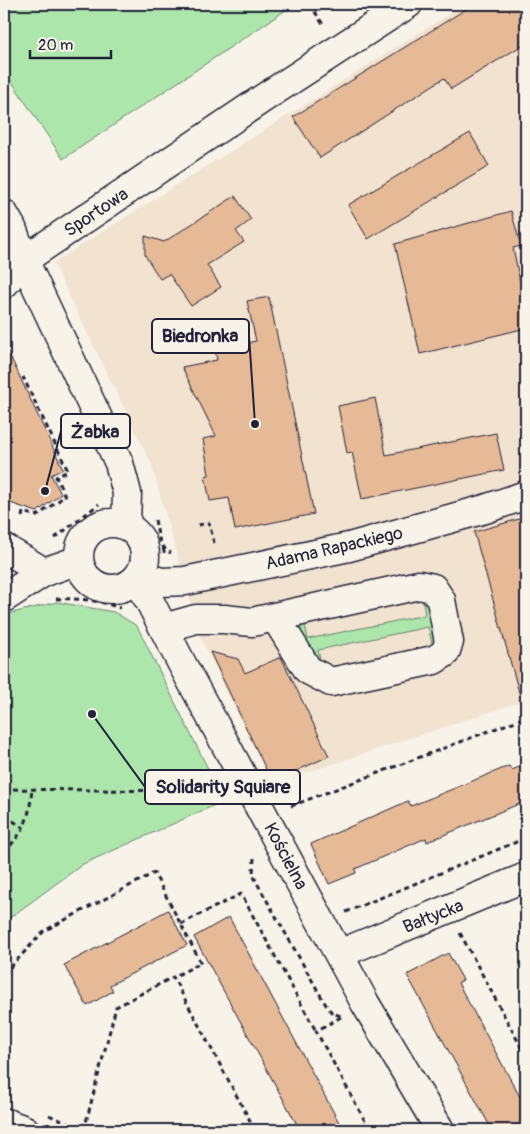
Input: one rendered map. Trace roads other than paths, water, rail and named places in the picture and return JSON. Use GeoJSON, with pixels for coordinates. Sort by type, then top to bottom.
{"type":"FeatureCollection","features":[{"type":"Feature","properties":{"kind":"street","name":"Sportowa"},"geometry":{"type":"LineString","coordinates":[[4,284],[24,260],[262,99],[408,4]]}},
{"type":"Feature","properties":{"kind":"street"},"geometry":{"type":"LineString","coordinates":[[4,214],[118,463],[127,493],[126,526]]}},
{"type":"Feature","properties":{"kind":"street","name":"Adama Rapackiego"},"geometry":{"type":"LineString","coordinates":[[138,577],[161,582],[185,580],[330,551],[485,509],[526,494]]}},
{"type":"Feature","properties":{"kind":"street"},"geometry":{"type":"LineString","coordinates":[[114,523],[126,526],[136,533],[144,544],[146,557],[138,577],[125,587],[113,590],[101,588],[90,582],[82,572],[79,548],[84,538],[92,529],[103,524],[114,523]]}},
{"type":"Feature","properties":{"kind":"street"},"geometry":{"type":"LineString","coordinates":[[4,548],[44,572]]}},
{"type":"Feature","properties":{"kind":"street"},"geometry":{"type":"LineString","coordinates":[[4,598],[44,572],[79,560]]}},
{"type":"Feature","properties":{"kind":"street","name":"Kościelna"},"geometry":{"type":"LineString","coordinates":[[138,577],[181,662],[365,1003],[440,1130]]}},
{"type":"Feature","properties":{"kind":"street"},"geometry":{"type":"LineString","coordinates":[[164,628],[196,619],[252,622],[420,585],[433,588],[442,600],[449,642],[445,653],[434,660],[331,682],[308,670],[275,617]]}},
{"type":"Feature","properties":{"kind":"street","name":"Bałtycka"},"geometry":{"type":"LineString","coordinates":[[339,954],[526,877]]}},
{"type":"Feature","properties":{"kind":"street"},"geometry":{"type":"LineString","coordinates":[[4,1122],[25,1130]]}},
{"type":"Feature","properties":{"kind":"place","name":"Biedronka"},"geometry":{"type":"Point","coordinates":[255,424]}},
{"type":"Feature","properties":{"kind":"place","name":"Żabka"},"geometry":{"type":"Point","coordinates":[45,491]}},
{"type":"Feature","properties":{"kind":"place","name":"Solidarity Squiare"},"geometry":{"type":"Point","coordinates":[92,714]}}]}
